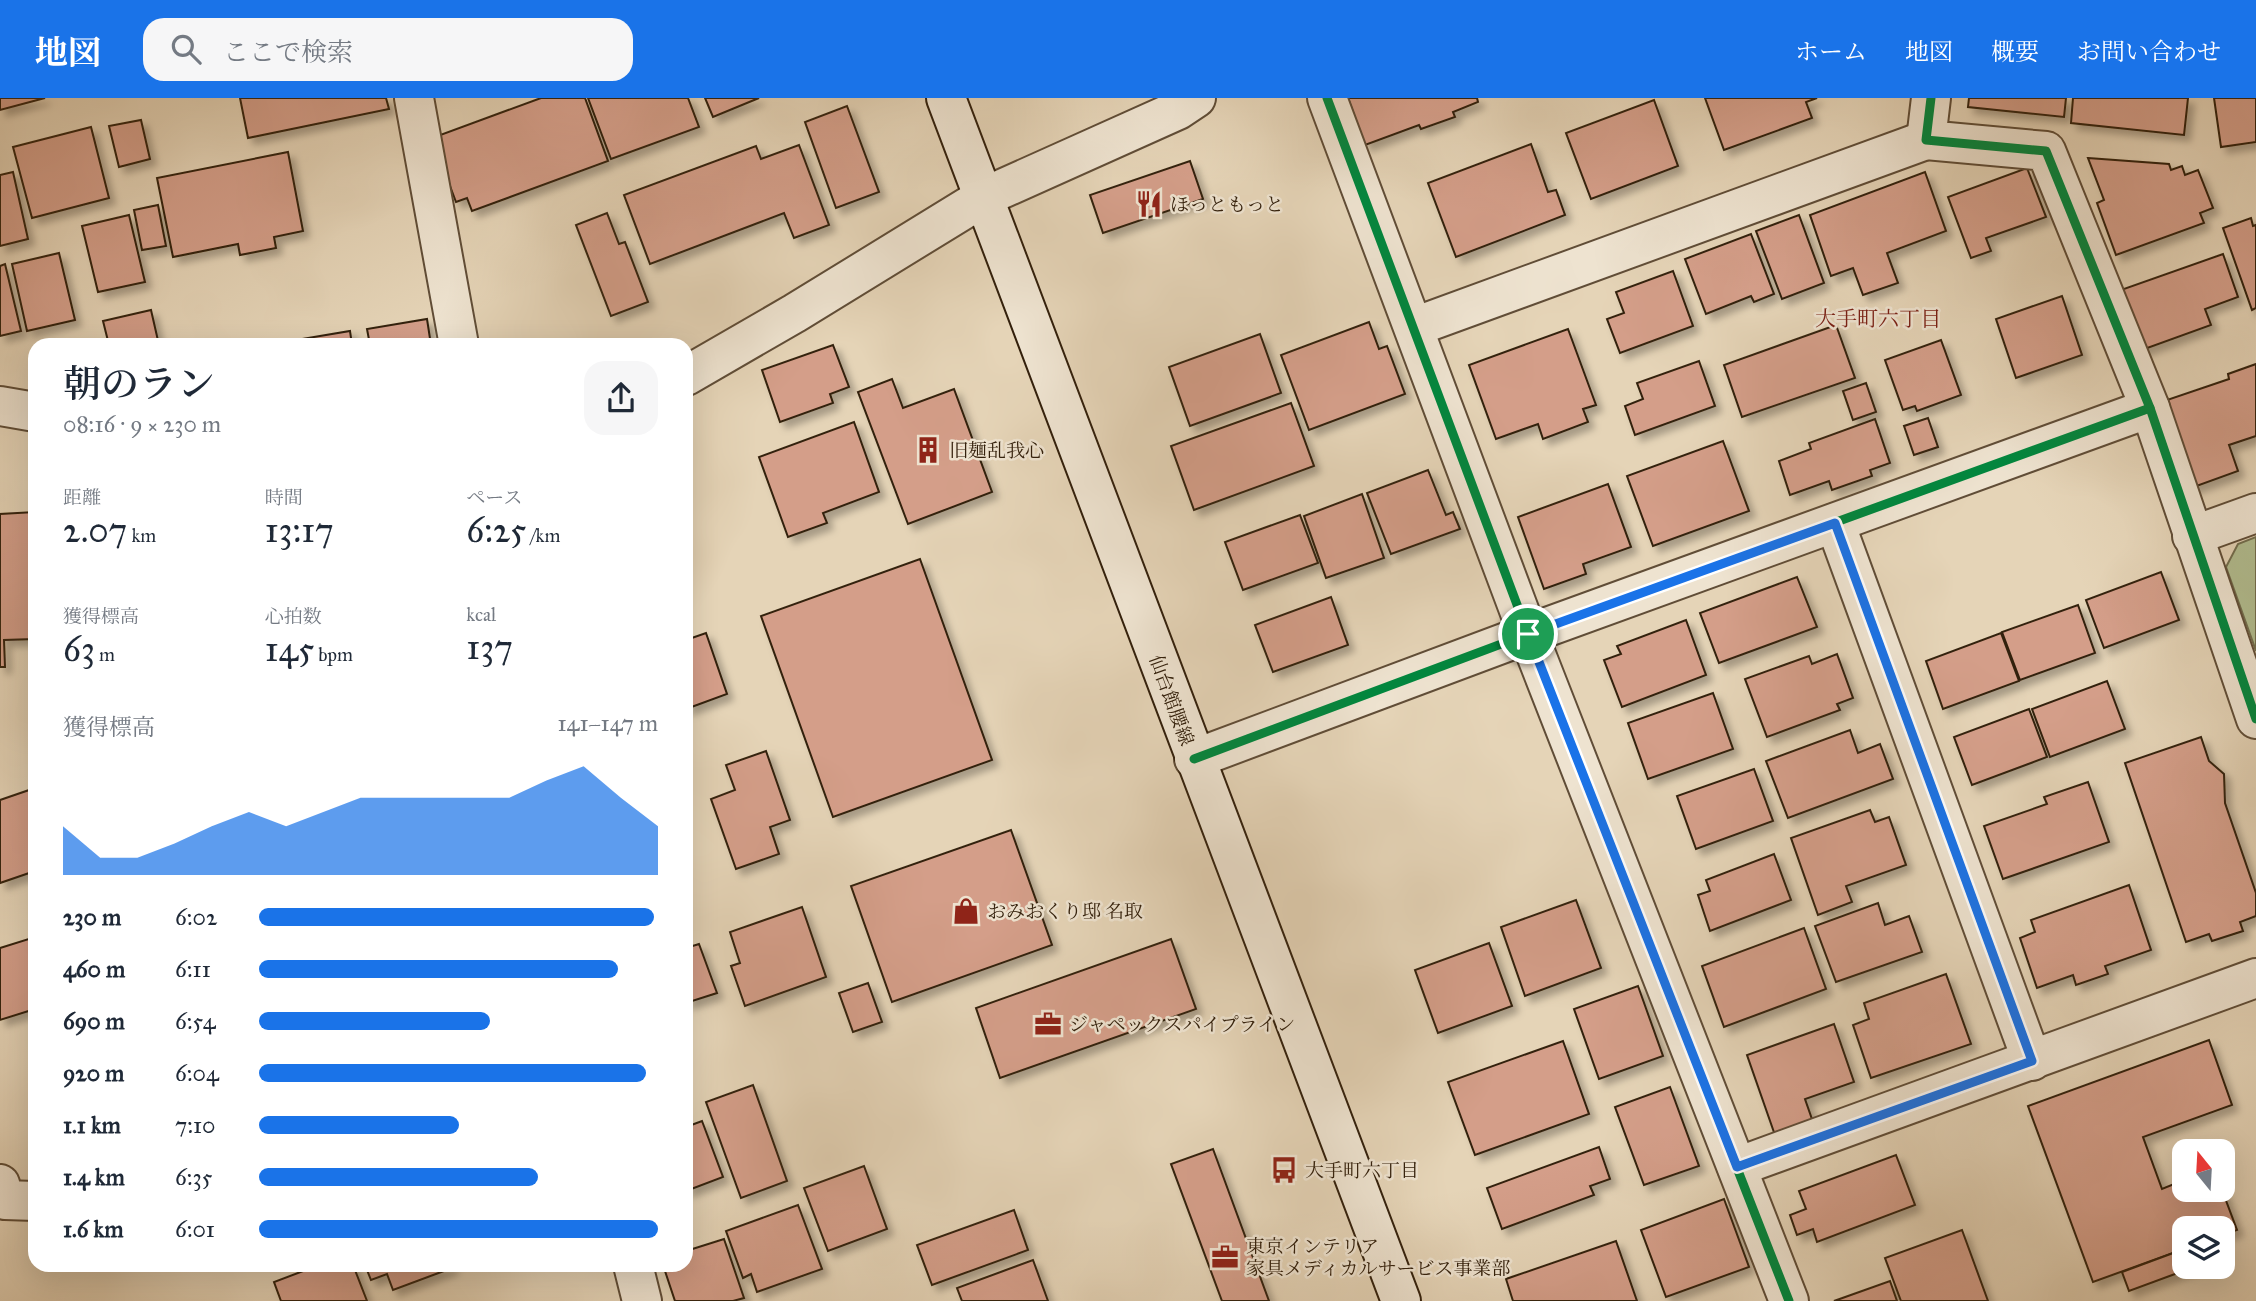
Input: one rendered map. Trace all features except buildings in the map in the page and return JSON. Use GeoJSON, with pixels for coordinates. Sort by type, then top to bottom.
{"type":"FeatureCollection","features":[{"type":"Feature","properties":{"kind":"street"},"geometry":{"type":"LineString","coordinates":[[414,98],[457,338]]}},
{"type":"Feature","properties":{"kind":"street","name":"仙台館腰線"},"geometry":{"type":"LineString","coordinates":[[946,98],[1401,1301]]}},
{"type":"Feature","properties":{"kind":"street"},"geometry":{"type":"LineString","coordinates":[[693,372],[984,197],[1178,110],[1196,98]]}},
{"type":"Feature","properties":{"kind":"street"},"geometry":{"type":"LineString","coordinates":[[1327,98],[1528,634],[1789,1301]]}},
{"type":"Feature","properties":{"kind":"street"},"geometry":{"type":"LineString","coordinates":[[1926,140],[1931,98]]}},
{"type":"Feature","properties":{"kind":"street"},"geometry":{"type":"LineString","coordinates":[[1414,327],[1926,140],[2046,152],[2150,408],[2256,719]]}},
{"type":"Feature","properties":{"kind":"street"},"geometry":{"type":"LineString","coordinates":[[0,406],[28,411]]}},
{"type":"Feature","properties":{"kind":"street"},"geometry":{"type":"LineString","coordinates":[[1194,759],[1528,634],[2150,408]]}},
{"type":"Feature","properties":{"kind":"street"},"geometry":{"type":"LineString","coordinates":[[2192,536],[2256,513]]}},
{"type":"Feature","properties":{"kind":"street"},"geometry":{"type":"LineString","coordinates":[[1835,523],[2032,1061]]}},
{"type":"Feature","properties":{"kind":"street"},"geometry":{"type":"LineString","coordinates":[[1737,1167],[2256,978]]}},
{"type":"Feature","properties":{"kind":"street"},"geometry":{"type":"LineString","coordinates":[[0,1184],[5,1200],[28,1201]]}},
{"type":"Feature","properties":{"kind":"street"},"geometry":{"type":"LineString","coordinates":[[635,1272],[642,1301]]}},
{"type":"Feature","properties":{"kind":"green space"},"geometry":{"type":"Polygon","coordinates":[[[2256,537],[2256,651],[2226,567],[2238,544],[2256,537]]]}},
{"type":"Feature","properties":{"kind":"cycle path"},"geometry":{"type":"LineString","coordinates":[[1327,98],[1528,634],[1789,1301]]}},
{"type":"Feature","properties":{"kind":"cycle path"},"geometry":{"type":"LineString","coordinates":[[1931,98],[1926,140],[2046,151],[2150,408],[2256,719]]}},
{"type":"Feature","properties":{"kind":"cycle path"},"geometry":{"type":"LineString","coordinates":[[1194,759],[1528,634],[2150,408]]}},
{"type":"Feature","properties":{"kind":"place","name":"ほっともっと"},"geometry":{"type":"Point","coordinates":[1149,204]}},
{"type":"Feature","properties":{"kind":"place","name":"旧麺乱我心"},"geometry":{"type":"Point","coordinates":[928,450]}},
{"type":"Feature","properties":{"kind":"place","name":"おみおくり邸 名取"},"geometry":{"type":"Point","coordinates":[966,911]}},
{"type":"Feature","properties":{"kind":"place","name":"ジャペックスパイプライン"},"geometry":{"type":"Point","coordinates":[1048,1024]}},
{"type":"Feature","properties":{"kind":"place","name":"大手町六丁目"},"geometry":{"type":"Point","coordinates":[1284,1170]}},
{"type":"Feature","properties":{"kind":"place","name":"東京インテリア 家具メディカルサービス事業部"},"geometry":{"type":"Point","coordinates":[1225,1257]}},
{"type":"Feature","properties":{"kind":"district","name":"大手町六丁目"},"geometry":{"type":"Point","coordinates":[1878,319]}},
{"type":"Feature","properties":{"kind":"route"},"geometry":{"type":"LineString","coordinates":[[1835,523],[2032,1061],[1737,1167],[1528,634],[1835,523]]}}]}
